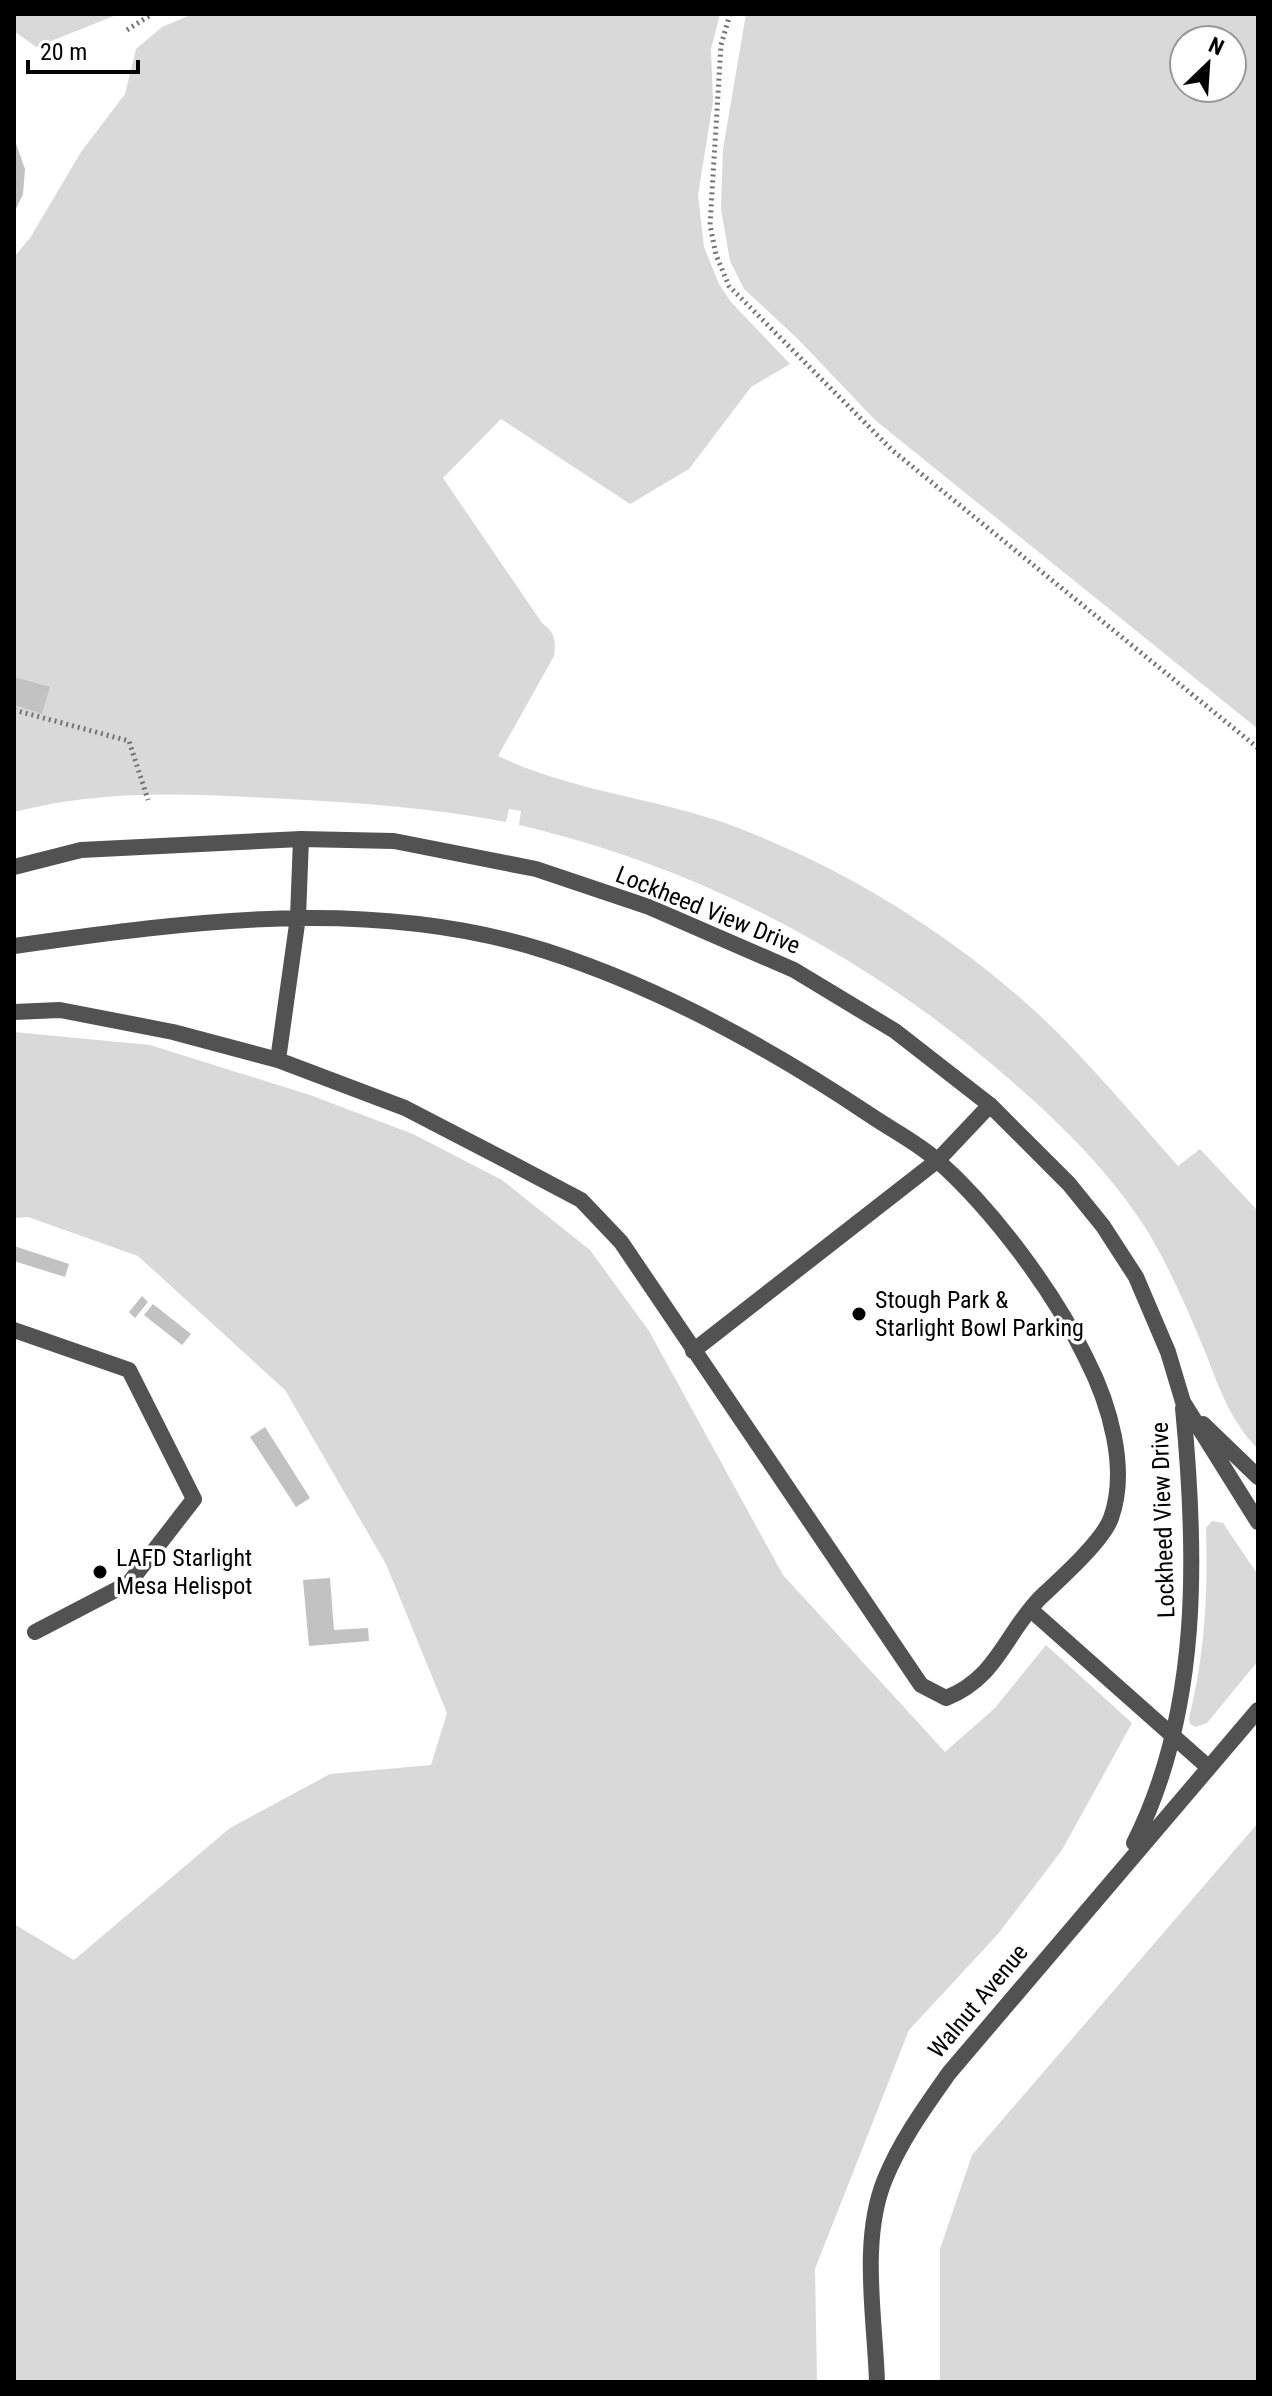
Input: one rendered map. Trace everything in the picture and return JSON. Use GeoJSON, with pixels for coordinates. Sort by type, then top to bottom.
{"type":"FeatureCollection","features":[{"type":"Feature","properties":{"kind":"street","name":"Lockheed View Drive"},"geometry":{"type":"LineString","coordinates":[[14,867],[81,850],[301,839],[394,841],[536,869],[649,907],[794,970],[895,1031],[990,1105],[1069,1184],[1103,1226],[1136,1277],[1168,1352],[1183,1402],[1191,1494],[1192,1616],[1169,1761],[1153,1806],[1123,1865]]}},
{"type":"Feature","properties":{"kind":"street"},"geometry":{"type":"LineString","coordinates":[[278,1060],[298,917],[301,839]]}},
{"type":"Feature","properties":{"kind":"street"},"geometry":{"type":"LineString","coordinates":[[14,946],[183,922],[298,917],[420,922],[545,951],[673,1001],[813,1077],[938,1160],[1007,1237],[1068,1321],[1103,1391],[1118,1459],[1111,1519],[1068,1573],[1031,1610],[970,1688],[946,1698],[921,1685],[621,1242],[581,1200],[405,1108],[278,1060],[173,1032],[60,1010],[14,1012]]}},
{"type":"Feature","properties":{"kind":"street"},"geometry":{"type":"LineString","coordinates":[[693,1351],[938,1160],[990,1105]]}},
{"type":"Feature","properties":{"kind":"street"},"geometry":{"type":"LineString","coordinates":[[14,1330],[129,1370],[194,1499],[129,1583],[35,1632]]}},
{"type":"Feature","properties":{"kind":"street","name":"Lockheed View Drive"},"geometry":{"type":"LineString","coordinates":[[1183,1402],[1258,1477]]}},
{"type":"Feature","properties":{"kind":"street","name":"Lockheed View Drive"},"geometry":{"type":"LineString","coordinates":[[1183,1402],[1258,1522]]}},
{"type":"Feature","properties":{"kind":"street"},"geometry":{"type":"LineString","coordinates":[[1031,1610],[1208,1767]]}},
{"type":"Feature","properties":{"kind":"street","name":"Walnut Avenue"},"geometry":{"type":"LineString","coordinates":[[877,2382],[872,2239],[883,2182],[906,2134],[949,2073],[1258,1710]]}},
{"type":"Feature","properties":{"kind":"path"},"geometry":{"type":"LineString","coordinates":[[127,30],[152,14]]}},
{"type":"Feature","properties":{"kind":"path"},"geometry":{"type":"LineString","coordinates":[[730,14],[721,45],[710,225],[716,255],[729,286],[892,450],[1258,748]]}},
{"type":"Feature","properties":{"kind":"path"},"geometry":{"type":"LineString","coordinates":[[14,710],[129,741],[148,800]]}},
{"type":"Feature","properties":{"kind":"shaded area"},"geometry":{"type":"Polygon","coordinates":[[[14,14],[119,14],[36,47],[14,31],[14,14]]]}},
{"type":"Feature","properties":{"kind":"shaded area"},"geometry":{"type":"Polygon","coordinates":[[[193,14],[720,14],[711,49],[713,102],[698,195],[704,247],[719,284],[731,302],[790,364],[751,387],[689,469],[630,504],[501,419],[443,478],[555,641],[554,656],[498,756],[586,787],[736,827],[823,865],[865,888],[946,940],[1021,999],[1088,1064],[1178,1166],[1200,1149],[1258,1211],[1258,1449],[1239,1426],[1226,1402],[1169,1270],[1152,1239],[1129,1203],[1081,1146],[1008,1078],[954,1034],[839,955],[779,922],[716,891],[652,865],[519,825],[521,811],[509,809],[506,822],[370,804],[150,795],[83,799],[14,812],[14,257],[30,238],[81,152],[125,94],[136,49],[162,27],[193,14]]]}},
{"type":"Feature","properties":{"kind":"shaded area"},"geometry":{"type":"Polygon","coordinates":[[[746,14],[1258,14],[1258,729],[875,420],[797,338],[744,289],[730,261],[721,209],[723,149],[746,14]]]}},
{"type":"Feature","properties":{"kind":"shaded area"},"geometry":{"type":"Polygon","coordinates":[[[14,1032],[150,1045],[310,1095],[413,1134],[502,1180],[590,1250],[649,1331],[783,1575],[945,1752],[995,1708],[1046,1645],[1132,1723],[1062,1850],[998,1934],[909,2030],[815,2269],[817,2382],[14,2382],[14,1924],[74,1960],[230,1828],[330,1774],[431,1765],[447,1713],[386,1564],[285,1390],[138,1256],[28,1217],[14,1218],[14,1032]]]}},
{"type":"Feature","properties":{"kind":"shaded area"},"geometry":{"type":"Polygon","coordinates":[[[1212,1521],[1223,1523],[1258,1575],[1258,1661],[1207,1723],[1196,1727],[1190,1724],[1189,1718],[1204,1623],[1206,1528],[1212,1521]]]}},
{"type":"Feature","properties":{"kind":"shaded area"},"geometry":{"type":"Polygon","coordinates":[[[1258,1823],[1258,2382],[940,2382],[940,2249],[972,2155],[1258,1823]]]}},
{"type":"Feature","properties":{"kind":"building"},"geometry":{"type":"Polygon","coordinates":[[[14,138],[25,169],[23,194],[14,213],[14,138]]]}},
{"type":"Feature","properties":{"kind":"building"},"geometry":{"type":"Polygon","coordinates":[[[14,677],[50,687],[42,714],[14,705],[14,677]]]}},
{"type":"Feature","properties":{"kind":"building"},"geometry":{"type":"Polygon","coordinates":[[[14,1246],[69,1264],[65,1277],[14,1261],[14,1246]]]}},
{"type":"Feature","properties":{"kind":"building"},"geometry":{"type":"Polygon","coordinates":[[[142,1296],[148,1302],[135,1318],[129,1312],[142,1296]]]}},
{"type":"Feature","properties":{"kind":"building"},"geometry":{"type":"Polygon","coordinates":[[[153,1304],[191,1334],[182,1345],[144,1315],[153,1304]]]}},
{"type":"Feature","properties":{"kind":"building"},"geometry":{"type":"Polygon","coordinates":[[[265,1427],[310,1498],[296,1507],[250,1437],[265,1427]]]}},
{"type":"Feature","properties":{"kind":"building"},"geometry":{"type":"Polygon","coordinates":[[[330,1578],[334,1630],[368,1628],[369,1641],[309,1646],[303,1580],[330,1578]]]}},
{"type":"Feature","properties":{"kind":"place","name":"Stough Park & Starlight Bowl Parking"},"geometry":{"type":"Point","coordinates":[859,1314]}},
{"type":"Feature","properties":{"kind":"place","name":"LAFD Starlight Mesa Helispot"},"geometry":{"type":"Point","coordinates":[100,1572]}}]}
